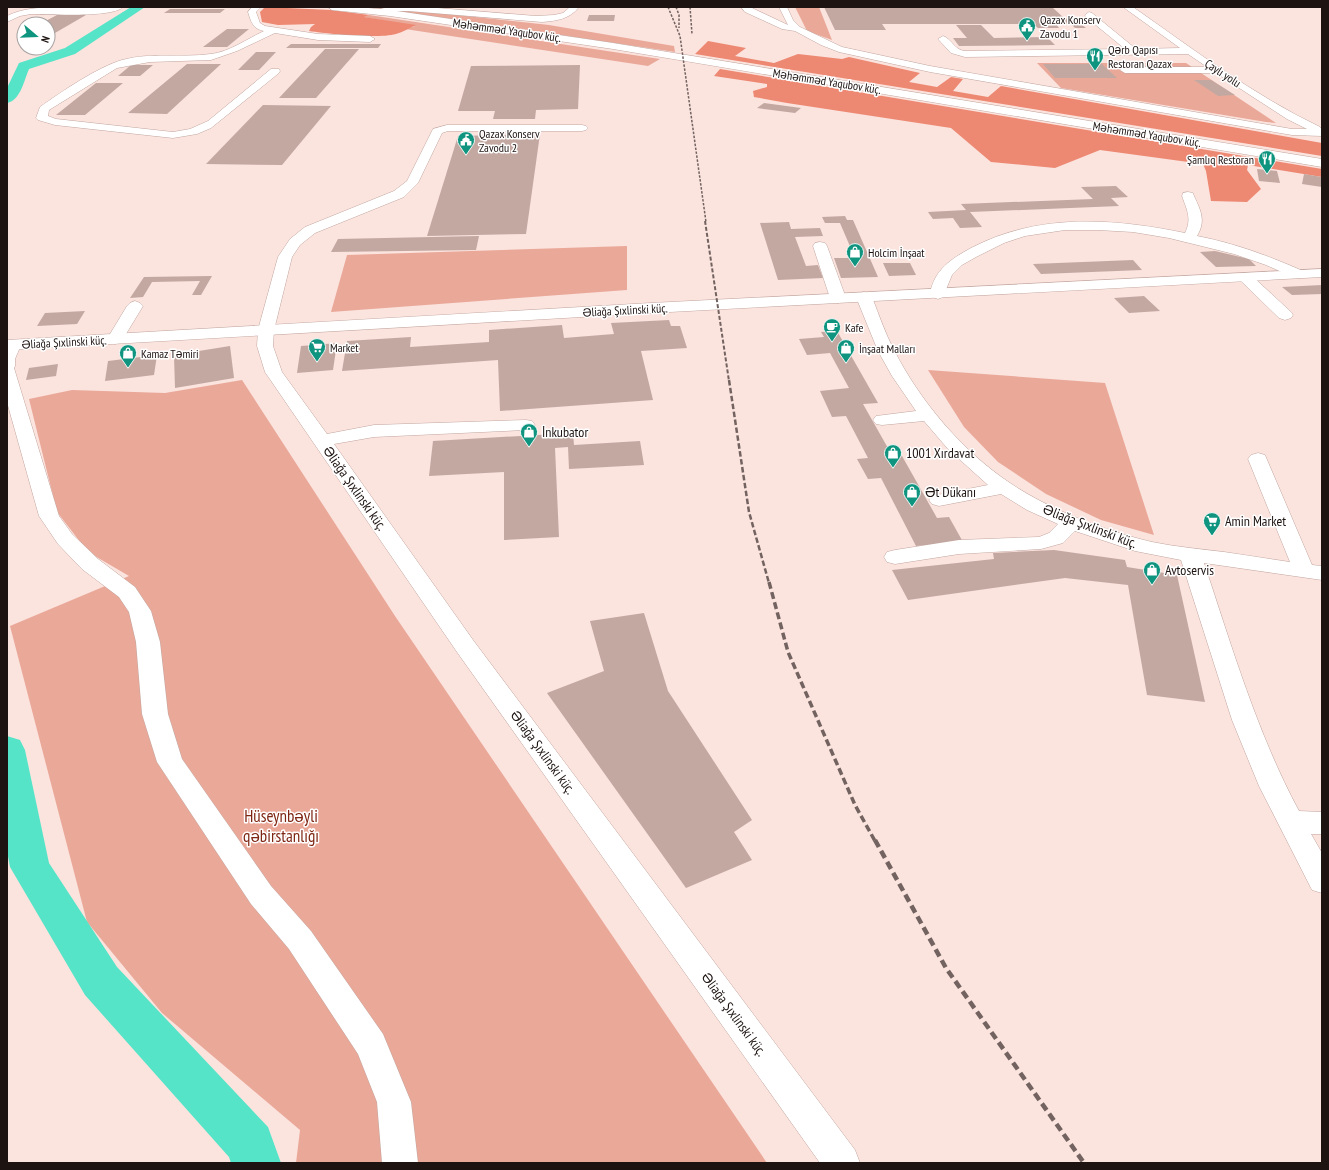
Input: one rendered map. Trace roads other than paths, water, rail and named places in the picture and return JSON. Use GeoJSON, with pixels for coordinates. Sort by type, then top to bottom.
{"type":"FeatureCollection","features":[{"type":"Feature","properties":{"kind":"street"},"geometry":{"type":"LineString","coordinates":[[7,19],[24,12],[102,12],[119,7]]}},
{"type":"Feature","properties":{"kind":"street"},"geometry":{"type":"LineString","coordinates":[[257,7],[252,12],[256,24],[262,28],[318,37],[370,39]]}},
{"type":"Feature","properties":{"kind":"street","name":"Məhəmməd Yaqubov küç."},"geometry":{"type":"LineString","coordinates":[[332,7],[379,12],[655,53],[1322,163]]}},
{"type":"Feature","properties":{"kind":"street"},"geometry":{"type":"LineString","coordinates":[[457,13],[468,7]]}},
{"type":"Feature","properties":{"kind":"street"},"geometry":{"type":"LineString","coordinates":[[379,12],[400,8],[516,19],[543,19],[565,15],[572,12],[575,7]]}},
{"type":"Feature","properties":{"kind":"street"},"geometry":{"type":"LineString","coordinates":[[745,7],[748,10],[785,28],[797,29]]}},
{"type":"Feature","properties":{"kind":"street"},"geometry":{"type":"LineString","coordinates":[[783,7],[789,21],[797,29],[839,49],[930,68],[1292,132],[1322,132]]}},
{"type":"Feature","properties":{"kind":"street","name":"Çaylı yolu"},"geometry":{"type":"LineString","coordinates":[[1127,7],[1189,51],[1291,117],[1322,132]]}},
{"type":"Feature","properties":{"kind":"street"},"geometry":{"type":"LineString","coordinates":[[1089,15],[1134,52]]}},
{"type":"Feature","properties":{"kind":"street"},"geometry":{"type":"LineString","coordinates":[[273,30],[220,55],[204,57],[135,59],[119,64],[58,99],[44,109],[42,118],[55,122],[173,135],[190,134],[203,130],[212,124],[275,71]]}},
{"type":"Feature","properties":{"kind":"street"},"geometry":{"type":"LineString","coordinates":[[943,39],[954,52],[958,54],[1189,51]]}},
{"type":"Feature","properties":{"kind":"street"},"geometry":{"type":"LineString","coordinates":[[1125,70],[1218,70]]}},
{"type":"Feature","properties":{"kind":"street"},"geometry":{"type":"LineString","coordinates":[[266,330],[285,258],[295,242],[310,230],[399,194],[412,184],[437,131],[447,128],[582,128]]}},
{"type":"Feature","properties":{"kind":"street"},"geometry":{"type":"LineString","coordinates":[[1188,196],[1197,218],[1196,227],[1188,239]]}},
{"type":"Feature","properties":{"kind":"street"},"geometry":{"type":"LineString","coordinates":[[938,294],[941,278],[959,260],[991,244],[1035,229],[1080,226],[1140,230],[1188,239],[1267,260],[1298,274]]}},
{"type":"Feature","properties":{"kind":"street"},"geometry":{"type":"LineString","coordinates":[[820,246],[838,298]]}},
{"type":"Feature","properties":{"kind":"street","name":"Əliağa Şıxlinski küç."},"geometry":{"type":"LineString","coordinates":[[10,345],[838,298],[1322,273]]}},
{"type":"Feature","properties":{"kind":"street"},"geometry":{"type":"LineString","coordinates":[[1245,277],[1286,315]]}},
{"type":"Feature","properties":{"kind":"street","name":"Əliağa Şıxlinski küç."},"geometry":{"type":"LineString","coordinates":[[864,297],[890,358],[912,392],[929,415],[973,464],[1004,488],[1043,509],[1072,522],[1143,546],[1190,555],[1313,572]]}},
{"type":"Feature","properties":{"kind":"street"},"geometry":{"type":"LineString","coordinates":[[115,339],[135,306]]}},
{"type":"Feature","properties":{"kind":"street","name":"Əliağa Şıxlinski küç."},"geometry":{"type":"LineString","coordinates":[[266,330],[265,346],[274,372],[322,442],[470,652],[842,1163]]}},
{"type":"Feature","properties":{"kind":"street"},"geometry":{"type":"LineString","coordinates":[[7,366],[10,345]]}},
{"type":"Feature","properties":{"kind":"street"},"geometry":{"type":"LineString","coordinates":[[7,371],[49,516],[65,539],[90,564],[127,592],[140,611],[148,642],[155,714],[170,762],[261,895],[300,940],[371,1045],[394,1102],[400,1163]]}},
{"type":"Feature","properties":{"kind":"street"},"geometry":{"type":"LineString","coordinates":[[882,420],[929,415]]}},
{"type":"Feature","properties":{"kind":"street"},"geometry":{"type":"LineString","coordinates":[[322,442],[374,431],[526,425]]}},
{"type":"Feature","properties":{"kind":"street"},"geometry":{"type":"LineString","coordinates":[[1258,459],[1313,572]]}},
{"type":"Feature","properties":{"kind":"street"},"geometry":{"type":"LineString","coordinates":[[938,500],[1004,488]]}},
{"type":"Feature","properties":{"kind":"street"},"geometry":{"type":"LineString","coordinates":[[895,557],[959,548],[1041,543],[1056,538],[1072,522]]}},
{"type":"Feature","properties":{"kind":"street"},"geometry":{"type":"LineString","coordinates":[[1190,555],[1245,720],[1272,786],[1322,881]]}},
{"type":"Feature","properties":{"kind":"street"},"geometry":{"type":"LineString","coordinates":[[1291,822],[1322,823]]}},
{"type":"Feature","properties":{"kind":"waterway"},"geometry":{"type":"LineString","coordinates":[[7,99],[13,91],[24,66],[70,51],[139,7]]}},
{"type":"Feature","properties":{"kind":"waterway"},"geometry":{"type":"LineString","coordinates":[[7,750],[30,867],[101,981],[251,1144],[256,1163]]}},
{"type":"Feature","properties":{"kind":"railway"},"geometry":{"type":"LineString","coordinates":[[668,7],[680,36],[706,222]]}},
{"type":"Feature","properties":{"kind":"railway"},"geometry":{"type":"LineString","coordinates":[[676,7],[679,15],[679,28]]}},
{"type":"Feature","properties":{"kind":"railway"},"geometry":{"type":"LineString","coordinates":[[690,7],[692,34]]}},
{"type":"Feature","properties":{"kind":"railway"},"geometry":{"type":"LineString","coordinates":[[705,221],[729,381]]}},
{"type":"Feature","properties":{"kind":"railway"},"geometry":{"type":"LineString","coordinates":[[729,380],[749,512],[769,583]]}},
{"type":"Feature","properties":{"kind":"railway"},"geometry":{"type":"LineString","coordinates":[[769,582],[788,652],[855,805],[875,841]]}},
{"type":"Feature","properties":{"kind":"railway"},"geometry":{"type":"LineString","coordinates":[[875,840],[946,968],[1084,1163]]}},
{"type":"Feature","properties":{"kind":"place","name":"Qazax Konserv Zavodu 1"},"geometry":{"type":"Point","coordinates":[1027,41]}},
{"type":"Feature","properties":{"kind":"place","name":"Qərb Qapısı Restoran Qazax"},"geometry":{"type":"Point","coordinates":[1095,71]}},
{"type":"Feature","properties":{"kind":"place","name":"Qazax Konserv Zavodu 2"},"geometry":{"type":"Point","coordinates":[466,155]}},
{"type":"Feature","properties":{"kind":"place","name":"Şamlıq Restoran"},"geometry":{"type":"Point","coordinates":[1267,174]}},
{"type":"Feature","properties":{"kind":"place","name":"Holcim İnşaat"},"geometry":{"type":"Point","coordinates":[855,267]}},
{"type":"Feature","properties":{"kind":"place","name":"Kafe"},"geometry":{"type":"Point","coordinates":[832,342]}},
{"type":"Feature","properties":{"kind":"place","name":"Market"},"geometry":{"type":"Point","coordinates":[317,362]}},
{"type":"Feature","properties":{"kind":"place","name":"İnşaat Malları"},"geometry":{"type":"Point","coordinates":[846,363]}},
{"type":"Feature","properties":{"kind":"place","name":"Kamaz Təmiri"},"geometry":{"type":"Point","coordinates":[128,368]}},
{"type":"Feature","properties":{"kind":"place","name":"İnkubator"},"geometry":{"type":"Point","coordinates":[529,447]}},
{"type":"Feature","properties":{"kind":"place","name":"1001 Xırdavat"},"geometry":{"type":"Point","coordinates":[893,468]}},
{"type":"Feature","properties":{"kind":"place","name":"Ət Dükanı"},"geometry":{"type":"Point","coordinates":[912,507]}},
{"type":"Feature","properties":{"kind":"place","name":"Amin Market"},"geometry":{"type":"Point","coordinates":[1212,536]}},
{"type":"Feature","properties":{"kind":"place","name":"Avtoservis"},"geometry":{"type":"Point","coordinates":[1152,585]}},
{"type":"Feature","properties":{"kind":"park label","name":"Hüseynbəyli qəbirstanlığı"},"geometry":{"type":"Point","coordinates":[281,826]}}]}
